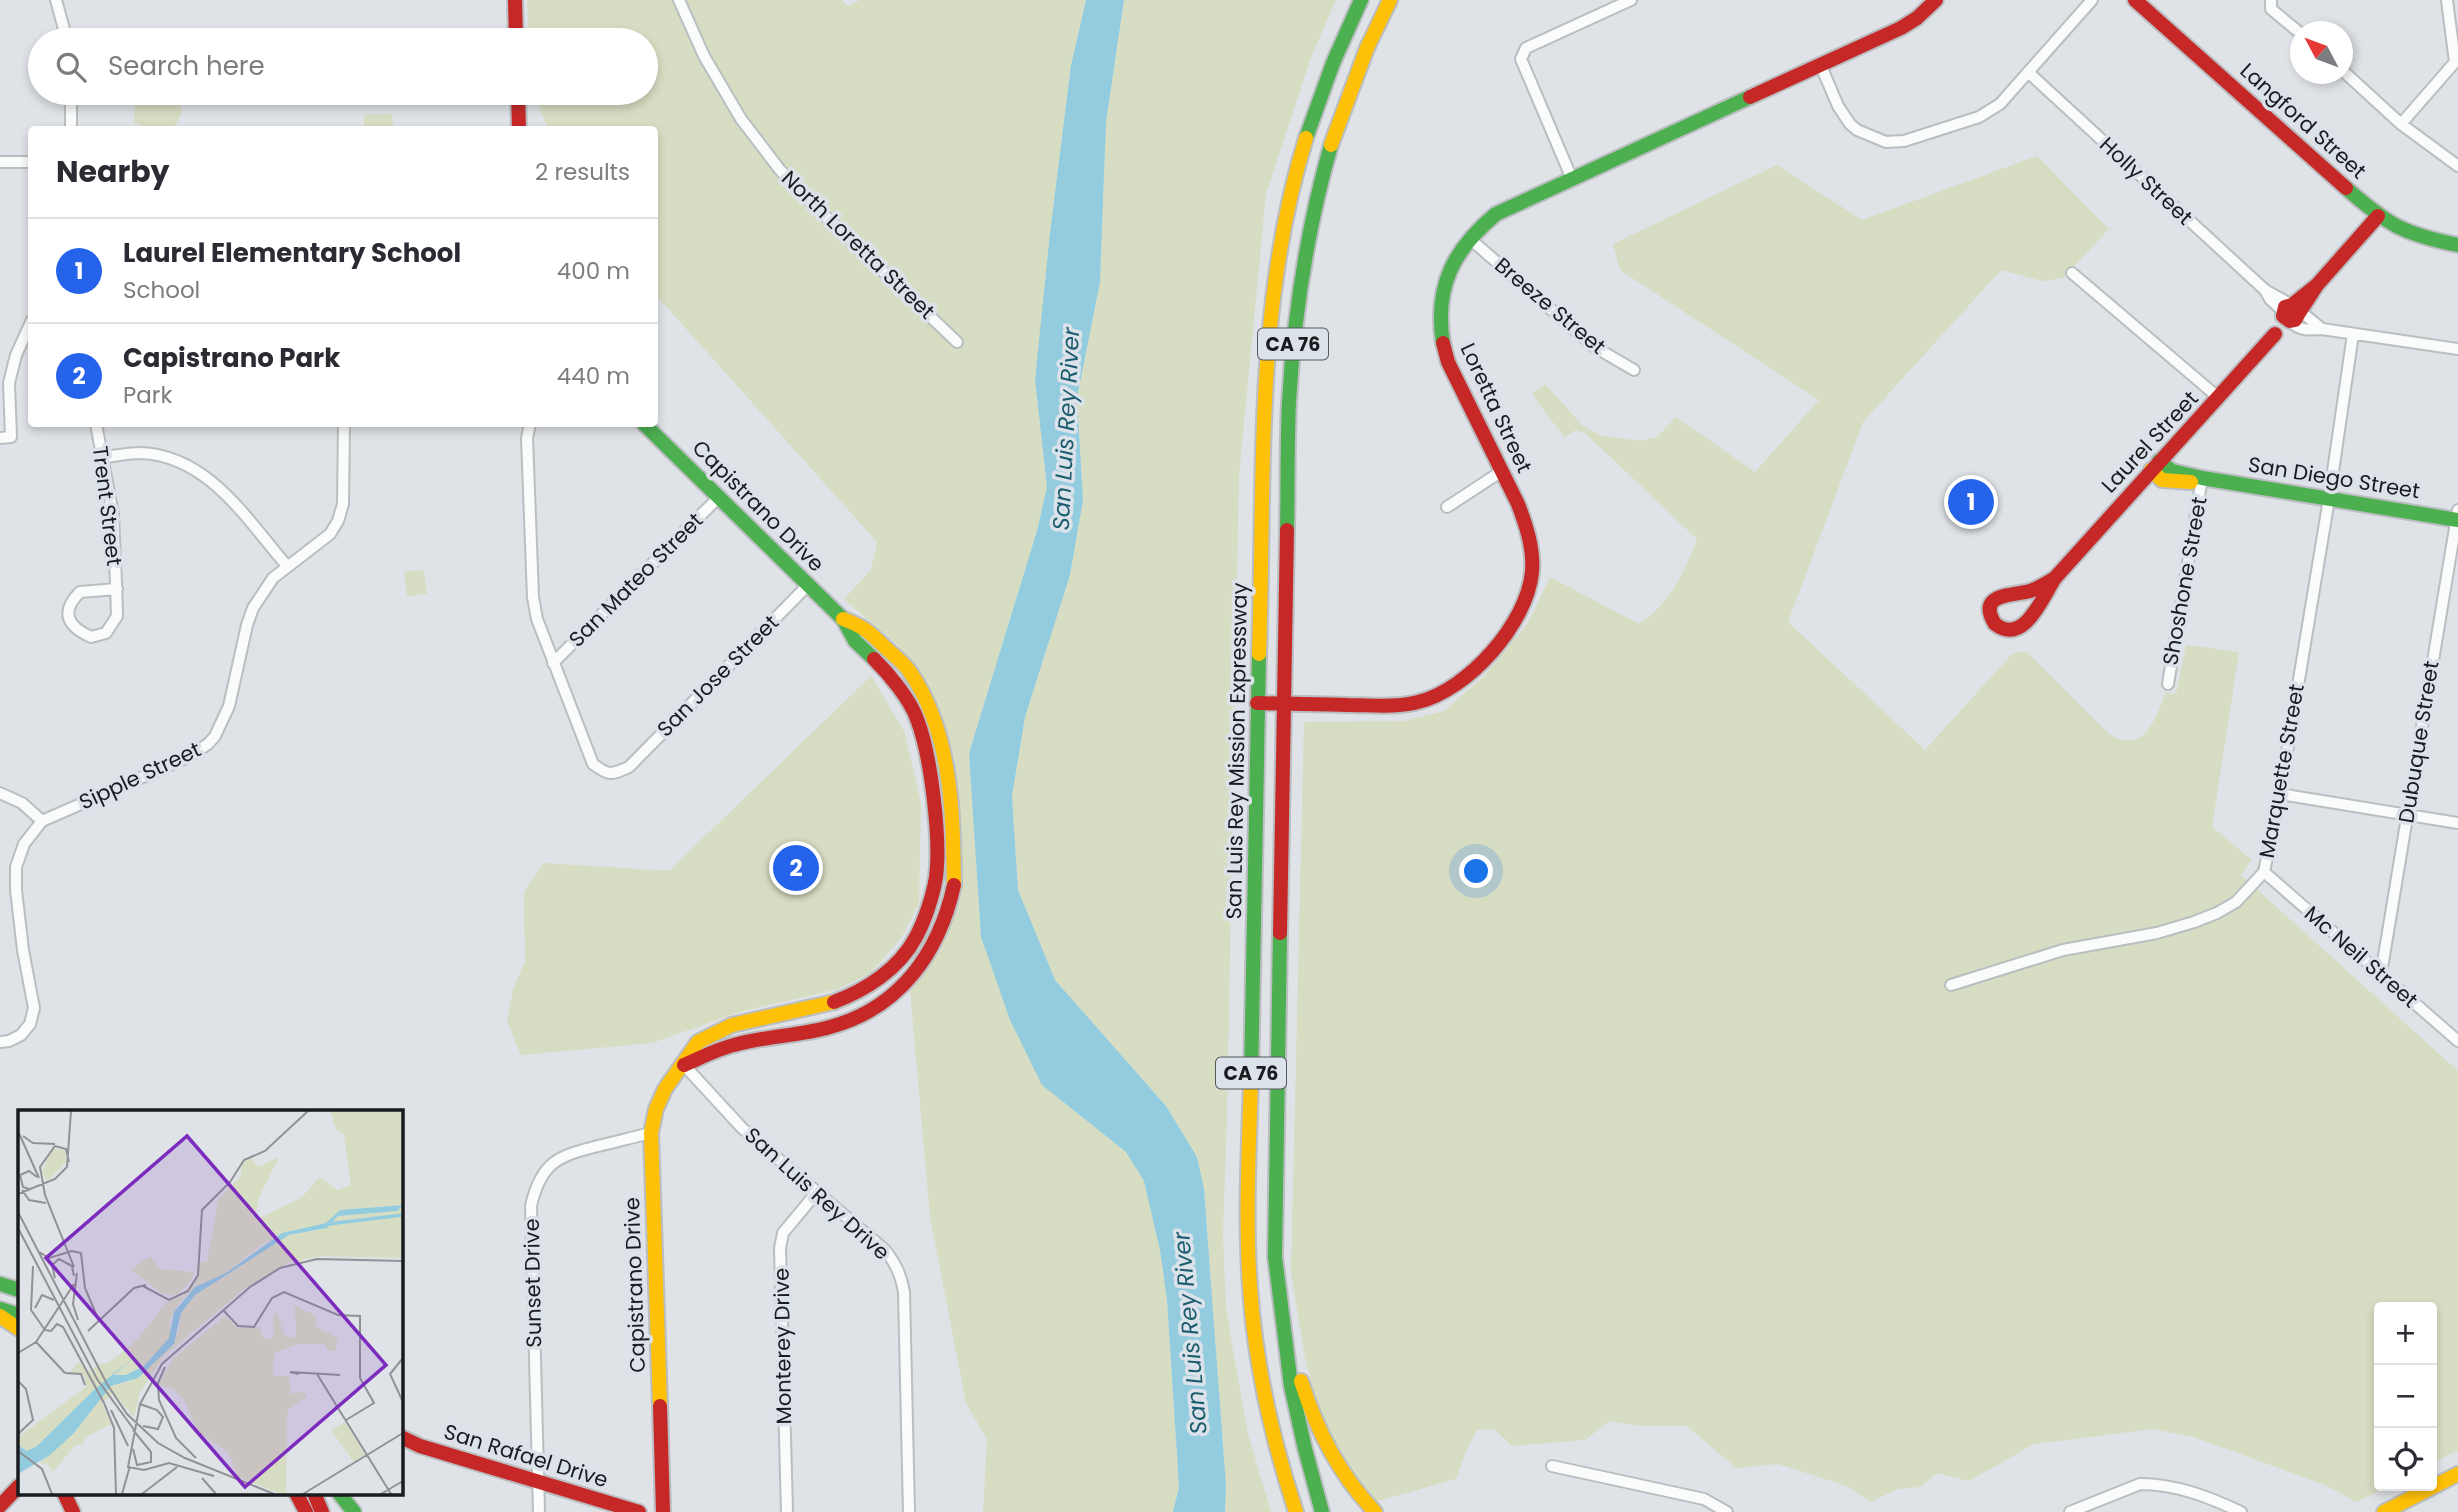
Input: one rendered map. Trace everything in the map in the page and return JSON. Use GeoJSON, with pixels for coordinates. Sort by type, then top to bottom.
{"type":"FeatureCollection","features":[{"type":"Feature","properties":{"kind":"main road"},"geometry":{"type":"LineString","coordinates":[[515,0],[516,28]]}},
{"type":"Feature","properties":{"kind":"main road","name":"San Luis Rey Mission Expressway"},"geometry":{"type":"LineString","coordinates":[[1296,1512],[1276,1441],[1260,1366],[1248,1257],[1265,343],[1276,262],[1294,178],[1342,38],[1361,0]]}},
{"type":"Feature","properties":{"kind":"main road","name":"CA 76"},"geometry":{"type":"LineString","coordinates":[[1322,1512],[1292,1395],[1279,1312],[1275,1257],[1289,403],[1295,314],[1303,256],[1315,202],[1338,120],[1371,38],[1390,0]]}},
{"type":"Feature","properties":{"kind":"main road","name":"Loretta Street"},"geometry":{"type":"LineString","coordinates":[[1257,703],[1415,705],[1460,683],[1511,626],[1523,606],[1532,573],[1532,544],[1527,526],[1448,362],[1442,343],[1439,320],[1445,279],[1454,258],[1469,238],[1496,215],[1900,28],[1917,18],[1935,0]]}},
{"type":"Feature","properties":{"kind":"main road","name":"Langford Street"},"geometry":{"type":"LineString","coordinates":[[2135,0],[2378,216],[2414,236],[2458,244]]}},
{"type":"Feature","properties":{"kind":"main road"},"geometry":{"type":"LineString","coordinates":[[518,105],[519,126]]}},
{"type":"Feature","properties":{"kind":"main road","name":"Laurel Street"},"geometry":{"type":"LineString","coordinates":[[2055,578],[2219,398],[2275,334],[2289,313],[2378,216]]}},
{"type":"Feature","properties":{"kind":"main road","name":"Capistrano Drive"},"geometry":{"type":"LineString","coordinates":[[647,427],[843,619],[855,641],[888,673],[917,718],[930,771],[936,826],[936,877],[925,915],[915,939],[894,966],[876,981],[846,998],[824,1006],[732,1025],[715,1032],[698,1042],[660,1099],[651,1133],[663,1512]]}},
{"type":"Feature","properties":{"kind":"main road","name":"San Diego Street"},"geometry":{"type":"LineString","coordinates":[[2155,466],[2162,480],[2189,483],[2202,478],[2458,517]]}},
{"type":"Feature","properties":{"kind":"main road"},"geometry":{"type":"LineString","coordinates":[[2055,578],[2026,624],[2020,629],[2009,632],[1993,623],[1990,611],[1999,596],[2023,593],[2041,587],[2055,578]]}},
{"type":"Feature","properties":{"kind":"main road","name":"Capistrano Drive"},"geometry":{"type":"LineString","coordinates":[[684,1065],[733,1045],[830,1027],[854,1018],[886,1000],[906,984],[928,955],[942,929],[954,886],[953,834],[948,781],[936,721],[909,670],[864,627],[843,619]]}},
{"type":"Feature","properties":{"kind":"main road"},"geometry":{"type":"LineString","coordinates":[[1275,1257],[1295,1357],[1312,1416],[1345,1476],[1375,1512]]}},
{"type":"Feature","properties":{"kind":"main road"},"geometry":{"type":"LineString","coordinates":[[0,1284],[18,1290]]}},
{"type":"Feature","properties":{"kind":"main road"},"geometry":{"type":"LineString","coordinates":[[0,1309],[18,1315]]}},
{"type":"Feature","properties":{"kind":"main road"},"geometry":{"type":"LineString","coordinates":[[0,1316],[18,1328]]}},
{"type":"Feature","properties":{"kind":"main road","name":"San Rafael Drive"},"geometry":{"type":"LineString","coordinates":[[402,1437],[420,1446],[639,1512]]}},
{"type":"Feature","properties":{"kind":"main road"},"geometry":{"type":"LineString","coordinates":[[2384,1512],[2458,1474]]}},
{"type":"Feature","properties":{"kind":"main road"},"geometry":{"type":"LineString","coordinates":[[0,1506],[18,1487]]}},
{"type":"Feature","properties":{"kind":"main road"},"geometry":{"type":"LineString","coordinates":[[64,1494],[73,1512]]}},
{"type":"Feature","properties":{"kind":"main road"},"geometry":{"type":"LineString","coordinates":[[297,1494],[306,1512]]}},
{"type":"Feature","properties":{"kind":"main road"},"geometry":{"type":"LineString","coordinates":[[314,1494],[322,1512]]}},
{"type":"Feature","properties":{"kind":"main road"},"geometry":{"type":"LineString","coordinates":[[340,1494],[354,1512]]}},
{"type":"Feature","properties":{"kind":"street"},"geometry":{"type":"LineString","coordinates":[[55,0],[63,28]]}},
{"type":"Feature","properties":{"kind":"street","name":"North Loretta Street"},"geometry":{"type":"LineString","coordinates":[[678,0],[704,56],[741,120],[780,170],[957,342]]}},
{"type":"Feature","properties":{"kind":"street"},"geometry":{"type":"LineString","coordinates":[[1572,179],[1521,60],[1522,54],[1526,48],[1631,0]]}},
{"type":"Feature","properties":{"kind":"street"},"geometry":{"type":"LineString","coordinates":[[1821,66],[1850,124],[1857,130],[1886,142],[1904,141],[1979,117],[2000,104],[2092,0]]}},
{"type":"Feature","properties":{"kind":"street"},"geometry":{"type":"LineString","coordinates":[[2401,124],[2455,62],[2447,0]]}},
{"type":"Feature","properties":{"kind":"street"},"geometry":{"type":"LineString","coordinates":[[2271,5],[2290,23]]}},
{"type":"Feature","properties":{"kind":"street","name":"Holly Street"},"geometry":{"type":"LineString","coordinates":[[2028,72],[2265,290],[2289,313],[2296,327],[2458,349]]}},
{"type":"Feature","properties":{"kind":"street"},"geometry":{"type":"LineString","coordinates":[[2353,79],[2401,124],[2458,166]]}},
{"type":"Feature","properties":{"kind":"street"},"geometry":{"type":"LineString","coordinates":[[71,105],[71,126]]}},
{"type":"Feature","properties":{"kind":"street"},"geometry":{"type":"LineString","coordinates":[[0,162],[28,162]]}},
{"type":"Feature","properties":{"kind":"street","name":"Breeze Street"},"geometry":{"type":"LineString","coordinates":[[1469,238],[1593,346],[1634,370]]}},
{"type":"Feature","properties":{"kind":"street"},"geometry":{"type":"LineString","coordinates":[[2072,273],[2219,398]]}},
{"type":"Feature","properties":{"kind":"street"},"geometry":{"type":"LineString","coordinates":[[5,437],[9,383],[16,355],[28,329]]}},
{"type":"Feature","properties":{"kind":"street","name":"Marquette Street"},"geometry":{"type":"LineString","coordinates":[[1951,985],[2063,950],[2157,933],[2194,922],[2235,902],[2264,872],[2280,794],[2329,499],[2353,334]]}},
{"type":"Feature","properties":{"kind":"street","name":"Trent Street"},"geometry":{"type":"LineString","coordinates":[[97,427],[113,514],[117,589],[117,615],[106,633],[92,637],[77,631],[68,616],[69,603],[80,592],[117,589]]}},
{"type":"Feature","properties":{"kind":"street","name":"Sipple Street"},"geometry":{"type":"LineString","coordinates":[[42,821],[186,758],[208,744],[219,729],[229,706],[253,608],[273,578],[330,534],[338,521],[344,504],[344,427]]}},
{"type":"Feature","properties":{"kind":"street"},"geometry":{"type":"LineString","coordinates":[[529,427],[527,438],[533,597],[537,619],[553,663]]}},
{"type":"Feature","properties":{"kind":"street"},"geometry":{"type":"LineString","coordinates":[[103,457],[140,453],[164,456],[197,470],[214,481],[287,566]]}},
{"type":"Feature","properties":{"kind":"street"},"geometry":{"type":"LineString","coordinates":[[1447,507],[1502,471]]}},
{"type":"Feature","properties":{"kind":"street","name":"Shoshone Street"},"geometry":{"type":"LineString","coordinates":[[2168,684],[2202,478]]}},
{"type":"Feature","properties":{"kind":"street","name":"San Mateo Street"},"geometry":{"type":"LineString","coordinates":[[553,663],[719,497]]}},
{"type":"Feature","properties":{"kind":"street","name":"Dubuque Street"},"geometry":{"type":"LineString","coordinates":[[2381,974],[2458,517]]}},
{"type":"Feature","properties":{"kind":"street","name":"San Jose Street"},"geometry":{"type":"LineString","coordinates":[[553,663],[593,764],[604,773],[613,774],[629,767],[808,585]]}},
{"type":"Feature","properties":{"kind":"street"},"geometry":{"type":"LineString","coordinates":[[0,793],[22,803],[42,821],[24,844],[16,867],[23,950],[34,1009],[30,1024],[21,1035],[0,1042]]}},
{"type":"Feature","properties":{"kind":"street"},"geometry":{"type":"LineString","coordinates":[[2280,794],[2458,823]]}},
{"type":"Feature","properties":{"kind":"street","name":"Mc Neil Street"},"geometry":{"type":"LineString","coordinates":[[2264,872],[2458,1041]]}},
{"type":"Feature","properties":{"kind":"street","name":"San Luis Rey Drive"},"geometry":{"type":"LineString","coordinates":[[684,1065],[742,1128],[885,1250],[901,1275],[904,1292],[909,1512]]}},
{"type":"Feature","properties":{"kind":"street","name":"Sunset Drive"},"geometry":{"type":"LineString","coordinates":[[539,1512],[531,1206],[533,1194],[546,1170],[566,1154],[651,1133]]}},
{"type":"Feature","properties":{"kind":"street","name":"Monterey Drive"},"geometry":{"type":"LineString","coordinates":[[787,1512],[780,1248],[783,1233],[817,1192]]}},
{"type":"Feature","properties":{"kind":"street"},"geometry":{"type":"LineString","coordinates":[[1552,1466],[1704,1499],[1727,1512]]}},
{"type":"Feature","properties":{"kind":"street"},"geometry":{"type":"LineString","coordinates":[[2070,1512],[2140,1484],[2203,1495],[2241,1512]]}},
{"type":"Feature","properties":{"kind":"green space"},"geometry":{"type":"Polygon","coordinates":[[[527,0],[842,0],[848,6],[860,0],[1086,0],[1071,65],[1035,380],[1047,487],[1037,531],[969,753],[981,937],[1042,1085],[1126,1152],[1144,1180],[1160,1250],[1167,1300],[1179,1487],[1173,1512],[983,1512],[987,1439],[966,1403],[930,1217],[910,991],[941,950],[959,875],[955,795],[941,714],[896,644],[844,599],[871,570],[877,542],[658,297],[658,126],[547,126],[539,105],[658,105],[658,28],[528,28],[527,0]]]}},
{"type":"Feature","properties":{"kind":"green space"},"geometry":{"type":"Polygon","coordinates":[[[1124,0],[1336,0],[1311,57],[1266,194],[1239,475],[1223,1235],[1226,1307],[1232,1345],[1248,1434],[1271,1512],[1225,1512],[1226,1486],[1204,1189],[1197,1157],[1166,1106],[1055,980],[1018,890],[1012,796],[1025,717],[1070,575],[1083,500],[1077,398],[1100,282],[1106,122],[1124,0]]]}},
{"type":"Feature","properties":{"kind":"green space"},"geometry":{"type":"Polygon","coordinates":[[[135,105],[180,105],[180,117],[173,126],[141,126],[134,122],[135,105]]]}},
{"type":"Feature","properties":{"kind":"green space"},"geometry":{"type":"Polygon","coordinates":[[[392,114],[393,126],[364,126],[364,115],[392,114]]]}},
{"type":"Feature","properties":{"kind":"green space"},"geometry":{"type":"Polygon","coordinates":[[[2037,156],[2109,229],[2063,278],[2042,281],[2001,270],[1863,422],[1788,622],[1925,750],[2012,654],[2026,651],[2109,734],[2121,740],[2131,740],[2140,737],[2153,723],[2166,692],[2176,694],[2186,645],[2239,652],[2212,827],[2252,860],[2241,875],[2458,1071],[2458,1450],[2437,1460],[2437,1302],[2374,1302],[2374,1491],[2378,1491],[2357,1502],[2325,1485],[2194,1437],[2152,1429],[2034,1444],[1969,1481],[1937,1473],[1920,1487],[1898,1489],[1870,1502],[1847,1486],[1778,1464],[1736,1468],[1687,1426],[1640,1426],[1609,1421],[1585,1440],[1512,1446],[1494,1429],[1477,1430],[1456,1479],[1374,1502],[1325,1434],[1305,1358],[1291,1273],[1304,722],[1404,721],[1444,711],[1484,676],[1528,623],[1550,577],[1639,624],[1650,616],[1675,587],[1697,539],[1585,433],[1576,430],[1564,437],[1532,394],[1545,384],[1584,427],[1603,436],[1640,441],[1657,437],[1676,417],[1755,472],[1819,400],[1620,270],[1613,244],[1777,165],[1862,220],[2037,156]]]}},
{"type":"Feature","properties":{"kind":"green space"},"geometry":{"type":"Polygon","coordinates":[[[424,570],[427,594],[407,596],[404,572],[424,570]]]}},
{"type":"Feature","properties":{"kind":"green space"},"geometry":{"type":"Polygon","coordinates":[[[871,676],[905,733],[921,804],[919,903],[901,938],[871,973],[838,989],[740,1012],[652,1043],[521,1055],[507,1021],[513,989],[525,961],[524,892],[544,863],[669,871],[871,676]]]}},
{"type":"Feature","properties":{"kind":"water","name":"San Luis Rey River"},"geometry":{"type":"Polygon","coordinates":[[[1086,0],[1124,0],[1106,122],[1100,282],[1077,398],[1083,500],[1070,575],[1025,717],[1012,796],[1018,890],[1055,980],[1166,1106],[1197,1157],[1204,1189],[1226,1486],[1225,1512],[1173,1512],[1179,1487],[1167,1300],[1160,1250],[1144,1181],[1126,1152],[1042,1085],[1010,1020],[981,937],[969,753],[1037,531],[1047,487],[1035,380],[1071,65],[1086,0]]]}},
{"type":"Feature","properties":{"kind":"traffic: fast"},"geometry":{"type":"LineString","coordinates":[[1306,138],[1333,63],[1361,0]]}},
{"type":"Feature","properties":{"kind":"traffic: fast"},"geometry":{"type":"LineString","coordinates":[[1443,343],[1442,304],[1450,270],[1469,241],[1496,214],[1750,97]]}},
{"type":"Feature","properties":{"kind":"traffic: fast"},"geometry":{"type":"LineString","coordinates":[[1287,530],[1288,418],[1294,337],[1308,240],[1331,145]]}},
{"type":"Feature","properties":{"kind":"traffic: fast"},"geometry":{"type":"LineString","coordinates":[[2346,188],[2373,211],[2397,226],[2423,237],[2458,245]]}},
{"type":"Feature","properties":{"kind":"traffic: fast"},"geometry":{"type":"LineString","coordinates":[[647,427],[843,619],[855,641],[874,659]]}},
{"type":"Feature","properties":{"kind":"traffic: fast"},"geometry":{"type":"LineString","coordinates":[[2159,461],[2172,471],[2202,478],[2458,520]]}},
{"type":"Feature","properties":{"kind":"traffic: fast"},"geometry":{"type":"LineString","coordinates":[[1251,1079],[1259,654]]}},
{"type":"Feature","properties":{"kind":"traffic: fast"},"geometry":{"type":"LineString","coordinates":[[1280,933],[1275,1257],[1291,1386],[1322,1512]]}},
{"type":"Feature","properties":{"kind":"traffic: fast"},"geometry":{"type":"LineString","coordinates":[[0,1284],[18,1290]]}},
{"type":"Feature","properties":{"kind":"traffic: fast"},"geometry":{"type":"LineString","coordinates":[[0,1309],[18,1315]]}},
{"type":"Feature","properties":{"kind":"traffic: fast"},"geometry":{"type":"LineString","coordinates":[[340,1494],[354,1512]]}},
{"type":"Feature","properties":{"kind":"traffic: slow"},"geometry":{"type":"LineString","coordinates":[[1331,145],[1367,48],[1390,0]]}},
{"type":"Feature","properties":{"kind":"traffic: slow"},"geometry":{"type":"LineString","coordinates":[[1259,654],[1265,394],[1270,329],[1289,201],[1306,138]]}},
{"type":"Feature","properties":{"kind":"traffic: slow"},"geometry":{"type":"LineString","coordinates":[[2151,470],[2162,480],[2191,482]]}},
{"type":"Feature","properties":{"kind":"traffic: slow"},"geometry":{"type":"LineString","coordinates":[[843,619],[867,631],[905,666],[924,696],[942,747],[947,774],[953,830],[954,885]]}},
{"type":"Feature","properties":{"kind":"traffic: slow"},"geometry":{"type":"LineString","coordinates":[[660,1406],[651,1133],[656,1109],[665,1089],[698,1042],[732,1025],[834,1002]]}},
{"type":"Feature","properties":{"kind":"traffic: slow"},"geometry":{"type":"LineString","coordinates":[[1251,1079],[1248,1209],[1252,1316],[1266,1401],[1296,1512]]}},
{"type":"Feature","properties":{"kind":"traffic: slow"},"geometry":{"type":"LineString","coordinates":[[0,1316],[18,1328]]}},
{"type":"Feature","properties":{"kind":"traffic: slow"},"geometry":{"type":"LineString","coordinates":[[1301,1381],[1330,1451],[1350,1483],[1375,1512]]}},
{"type":"Feature","properties":{"kind":"traffic: slow"},"geometry":{"type":"LineString","coordinates":[[2384,1512],[2458,1474]]}},
{"type":"Feature","properties":{"kind":"traffic: jam"},"geometry":{"type":"LineString","coordinates":[[515,0],[516,28]]}},
{"type":"Feature","properties":{"kind":"traffic: jam"},"geometry":{"type":"LineString","coordinates":[[1750,97],[1901,28],[1917,18],[1936,0]]}},
{"type":"Feature","properties":{"kind":"traffic: jam"},"geometry":{"type":"LineString","coordinates":[[2135,0],[2346,188]]}},
{"type":"Feature","properties":{"kind":"traffic: jam"},"geometry":{"type":"LineString","coordinates":[[518,105],[519,126]]}},
{"type":"Feature","properties":{"kind":"traffic: jam"},"geometry":{"type":"LineString","coordinates":[[2317,285],[2378,216]]}},
{"type":"Feature","properties":{"kind":"traffic: jam"},"geometry":{"type":"LineString","coordinates":[[2292,305],[2299,313],[2295,320],[2290,321],[2283,316],[2285,307],[2292,305],[2317,285],[2299,313]]}},
{"type":"Feature","properties":{"kind":"traffic: jam"},"geometry":{"type":"LineString","coordinates":[[2055,578],[2033,590],[2006,595],[1993,601],[1990,614],[1995,624],[2005,629],[2015,629],[2031,617],[2055,578],[2275,334]]}},
{"type":"Feature","properties":{"kind":"traffic: jam"},"geometry":{"type":"LineString","coordinates":[[1257,703],[1383,706],[1418,702],[1437,695],[1475,669],[1507,633],[1519,613],[1528,592],[1532,572],[1531,545],[1518,504],[1448,362],[1443,343]]}},
{"type":"Feature","properties":{"kind":"traffic: jam"},"geometry":{"type":"LineString","coordinates":[[1280,933],[1287,530]]}},
{"type":"Feature","properties":{"kind":"traffic: jam"},"geometry":{"type":"LineString","coordinates":[[834,1002],[870,985],[901,959],[922,923],[936,877],[936,820],[922,735],[909,703],[874,659]]}},
{"type":"Feature","properties":{"kind":"traffic: jam"},"geometry":{"type":"LineString","coordinates":[[684,1065],[734,1045],[830,1027],[877,1006],[896,992],[927,955],[947,910],[954,885]]}},
{"type":"Feature","properties":{"kind":"traffic: jam"},"geometry":{"type":"LineString","coordinates":[[660,1406],[663,1512]]}},
{"type":"Feature","properties":{"kind":"traffic: jam"},"geometry":{"type":"LineString","coordinates":[[402,1437],[420,1446],[639,1512]]}},
{"type":"Feature","properties":{"kind":"traffic: jam"},"geometry":{"type":"LineString","coordinates":[[0,1506],[18,1487]]}},
{"type":"Feature","properties":{"kind":"traffic: jam"},"geometry":{"type":"LineString","coordinates":[[64,1494],[73,1512]]}},
{"type":"Feature","properties":{"kind":"traffic: jam"},"geometry":{"type":"LineString","coordinates":[[297,1494],[306,1512]]}},
{"type":"Feature","properties":{"kind":"traffic: jam"},"geometry":{"type":"LineString","coordinates":[[314,1494],[322,1512]]}},
{"type":"Feature","properties":{"kind":"place","name":"Laurel Elementary School"},"geometry":{"type":"Point","coordinates":[1971,502]}},
{"type":"Feature","properties":{"kind":"place","name":"Capistrano Park"},"geometry":{"type":"Point","coordinates":[796,868]}}]}
